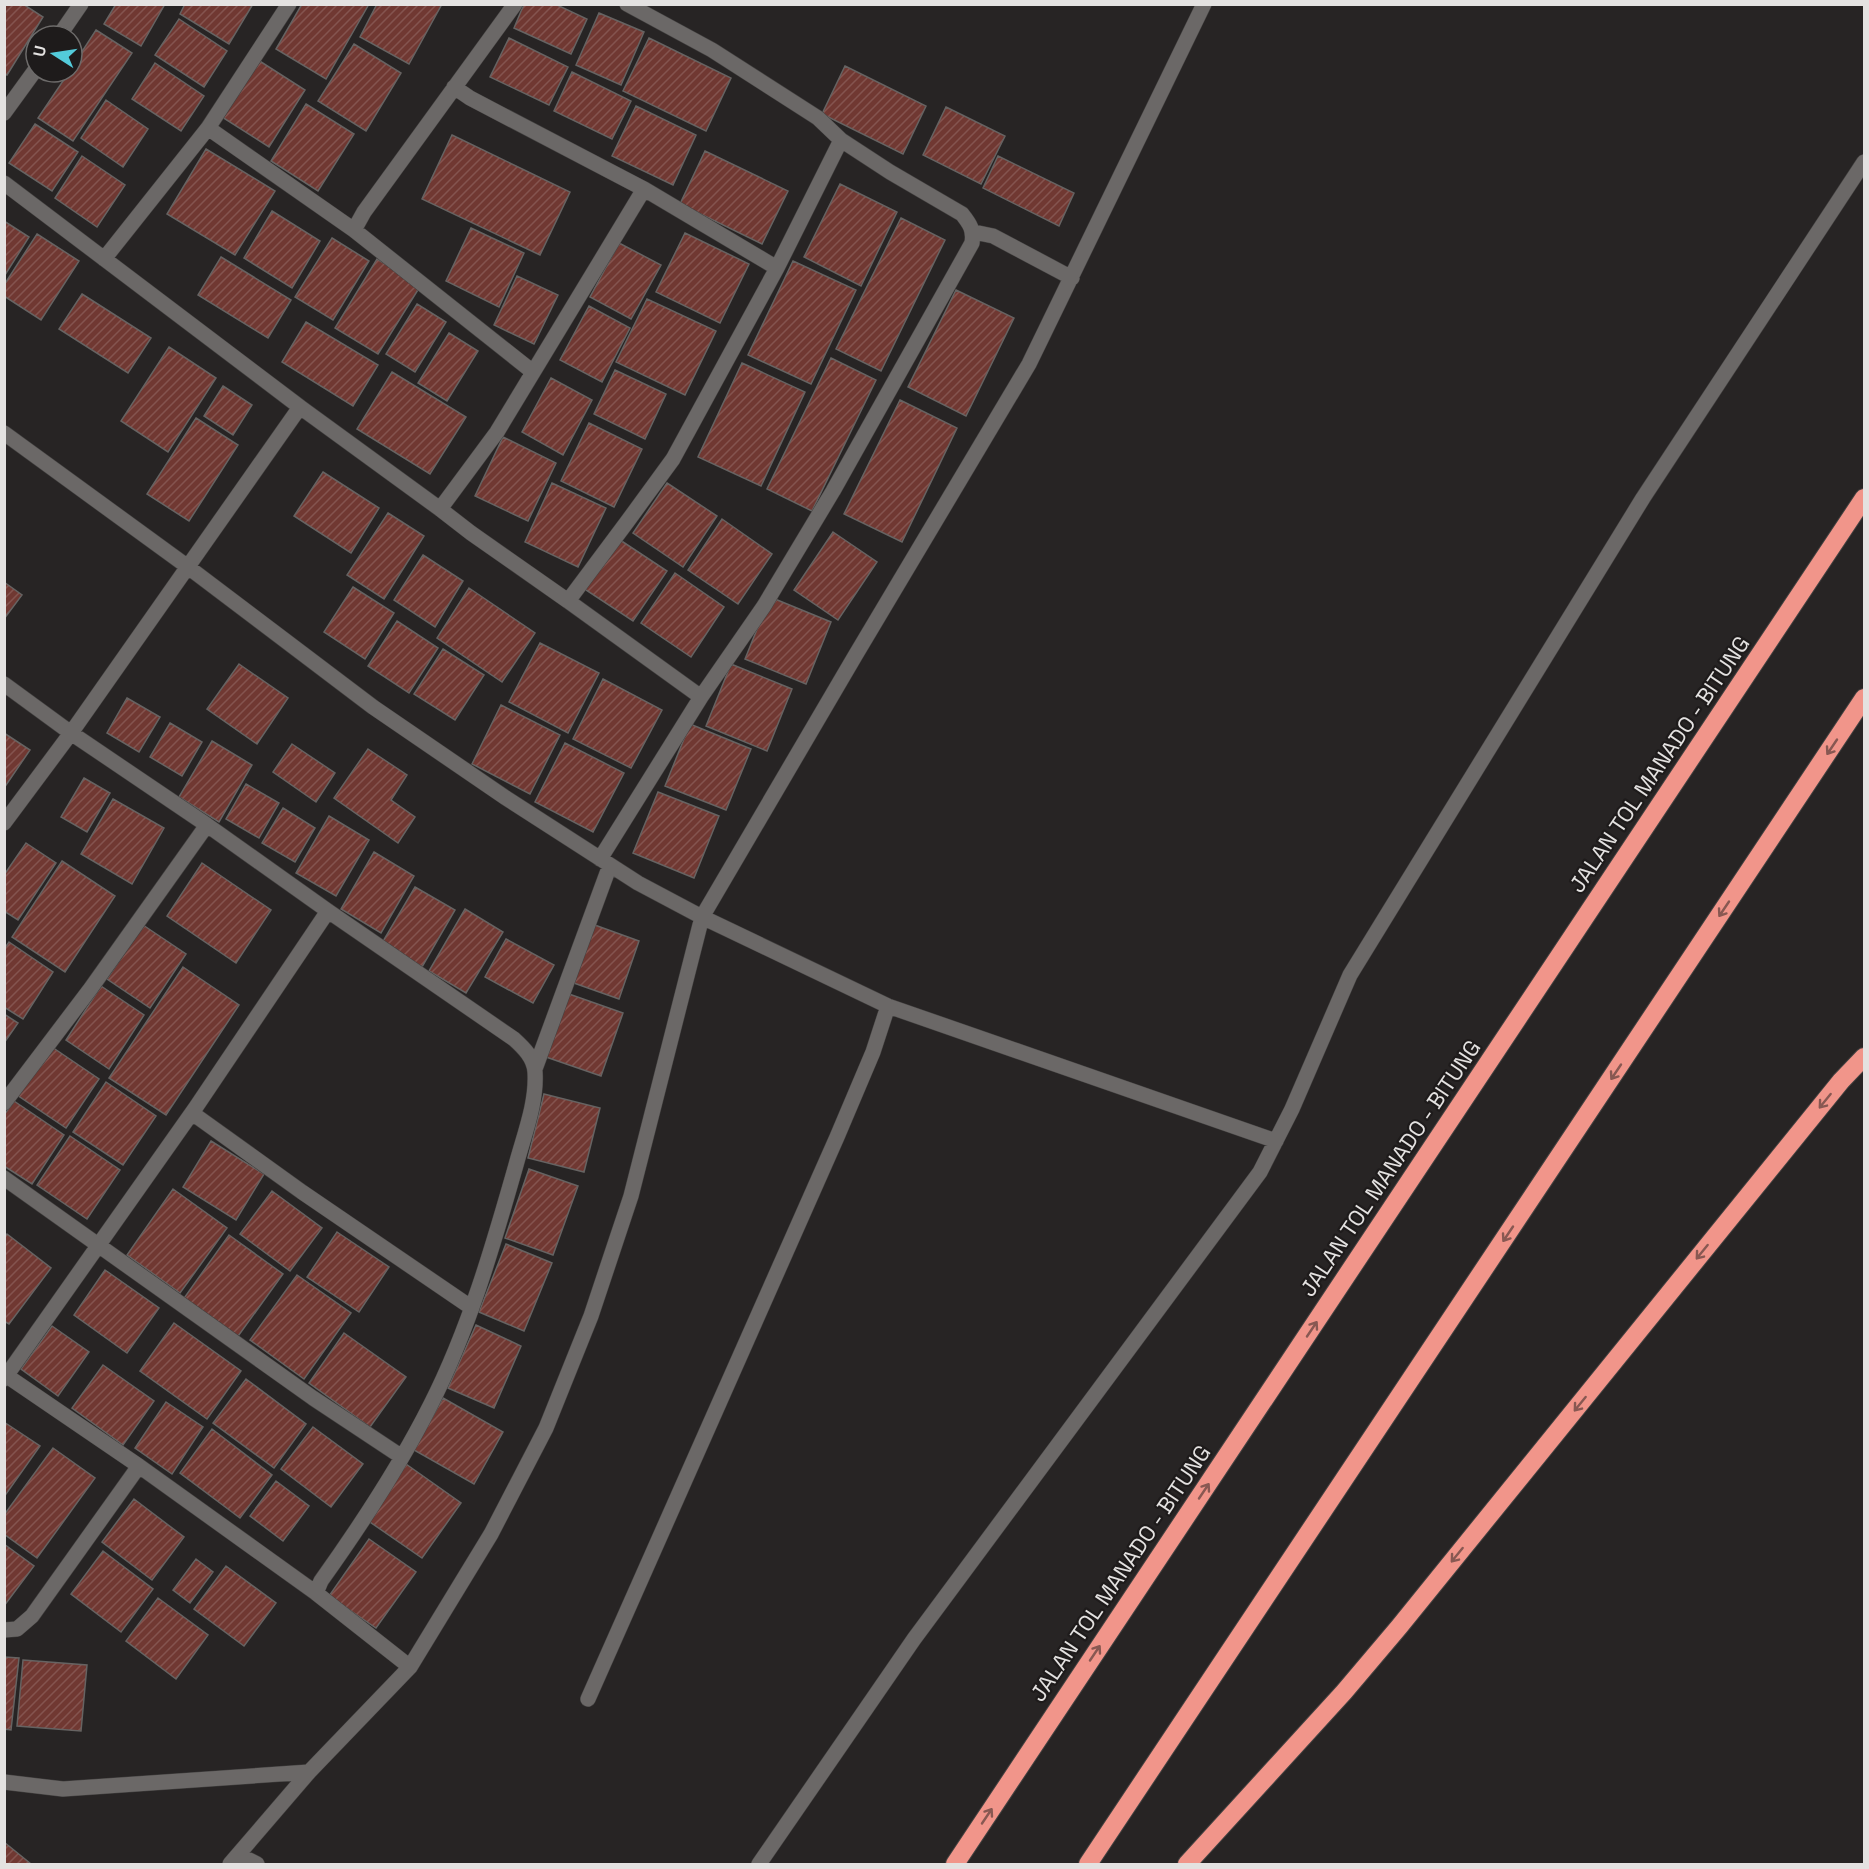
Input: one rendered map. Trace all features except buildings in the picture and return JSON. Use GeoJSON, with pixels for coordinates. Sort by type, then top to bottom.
{"type":"FeatureCollection","features":[{"type":"Feature","properties":{"kind":"highway","name":"JALAN TOL MANADO - BITUNG"},"geometry":{"type":"LineString","coordinates":[[955,1864],[1864,498]]}},
{"type":"Feature","properties":{"kind":"highway"},"geometry":{"type":"LineString","coordinates":[[1088,1864],[1864,698]]}},
{"type":"Feature","properties":{"kind":"highway"},"geometry":{"type":"LineString","coordinates":[[1187,1864],[1344,1692],[1399,1628],[1841,1081],[1864,1057]]}},
{"type":"Feature","properties":{"kind":"street"},"geometry":{"type":"LineString","coordinates":[[67,24],[81,4]]}},
{"type":"Feature","properties":{"kind":"street"},"geometry":{"type":"LineString","coordinates":[[105,259],[208,128],[289,4]]}},
{"type":"Feature","properties":{"kind":"street"},"geometry":{"type":"LineString","coordinates":[[354,230],[364,212],[515,4]]}},
{"type":"Feature","properties":{"kind":"street"},"geometry":{"type":"LineString","coordinates":[[316,1593],[321,1581],[402,1457],[432,1403],[465,1329],[505,1202],[529,1115],[535,1090],[535,1069],[605,862],[700,697],[764,606],[833,491],[972,243],[974,232],[970,224],[954,208],[841,140],[818,118],[712,50],[627,4]]}},
{"type":"Feature","properties":{"kind":"street"},"geometry":{"type":"LineString","coordinates":[[257,1864],[234,1859],[309,1772],[410,1667],[491,1534],[546,1428],[591,1316],[631,1196],[702,917],[1029,364],[1204,4]]}},
{"type":"Feature","properties":{"kind":"street"},"geometry":{"type":"LineString","coordinates":[[4,113],[25,84]]}},
{"type":"Feature","properties":{"kind":"street"},"geometry":{"type":"LineString","coordinates":[[454,87],[470,98],[644,189],[777,268]]}},
{"type":"Feature","properties":{"kind":"street"},"geometry":{"type":"LineString","coordinates":[[208,128],[354,230],[533,372]]}},
{"type":"Feature","properties":{"kind":"street"},"geometry":{"type":"LineString","coordinates":[[568,600],[673,459],[777,268],[841,140]]}},
{"type":"Feature","properties":{"kind":"street"},"geometry":{"type":"LineString","coordinates":[[759,1864],[914,1639],[1260,1172],[1292,1109],[1350,975],[1642,498],[1864,162]]}},
{"type":"Feature","properties":{"kind":"street"},"geometry":{"type":"LineString","coordinates":[[4,183],[300,407],[700,697]]}},
{"type":"Feature","properties":{"kind":"street"},"geometry":{"type":"LineString","coordinates":[[441,509],[497,432],[644,189]]}},
{"type":"Feature","properties":{"kind":"street"},"geometry":{"type":"LineString","coordinates":[[974,232],[993,236],[1072,278]]}},
{"type":"Feature","properties":{"kind":"street"},"geometry":{"type":"LineString","coordinates":[[4,823],[71,733],[300,407]]}},
{"type":"Feature","properties":{"kind":"street"},"geometry":{"type":"LineString","coordinates":[[4,433],[188,567],[373,707],[506,798],[638,883],[702,917],[888,1006],[1276,1141]]}},
{"type":"Feature","properties":{"kind":"street"},"geometry":{"type":"LineString","coordinates":[[4,684],[71,733],[514,1039],[527,1051],[535,1069]]}},
{"type":"Feature","properties":{"kind":"street"},"geometry":{"type":"LineString","coordinates":[[4,1103],[91,988],[207,825]]}},
{"type":"Feature","properties":{"kind":"street"},"geometry":{"type":"LineString","coordinates":[[328,911],[192,1113],[6,1378],[139,1466],[316,1593],[410,1667]]}},
{"type":"Feature","properties":{"kind":"street"},"geometry":{"type":"LineString","coordinates":[[588,1699],[837,1137],[873,1052],[888,1006]]}},
{"type":"Feature","properties":{"kind":"street"},"geometry":{"type":"LineString","coordinates":[[192,1113],[302,1192],[472,1308]]}},
{"type":"Feature","properties":{"kind":"street"},"geometry":{"type":"LineString","coordinates":[[4,1178],[313,1398],[402,1457]]}},
{"type":"Feature","properties":{"kind":"street"},"geometry":{"type":"LineString","coordinates":[[4,1630],[18,1629],[33,1617],[139,1466]]}},
{"type":"Feature","properties":{"kind":"street"},"geometry":{"type":"LineString","coordinates":[[4,1782],[63,1789],[309,1772]]}}]}
